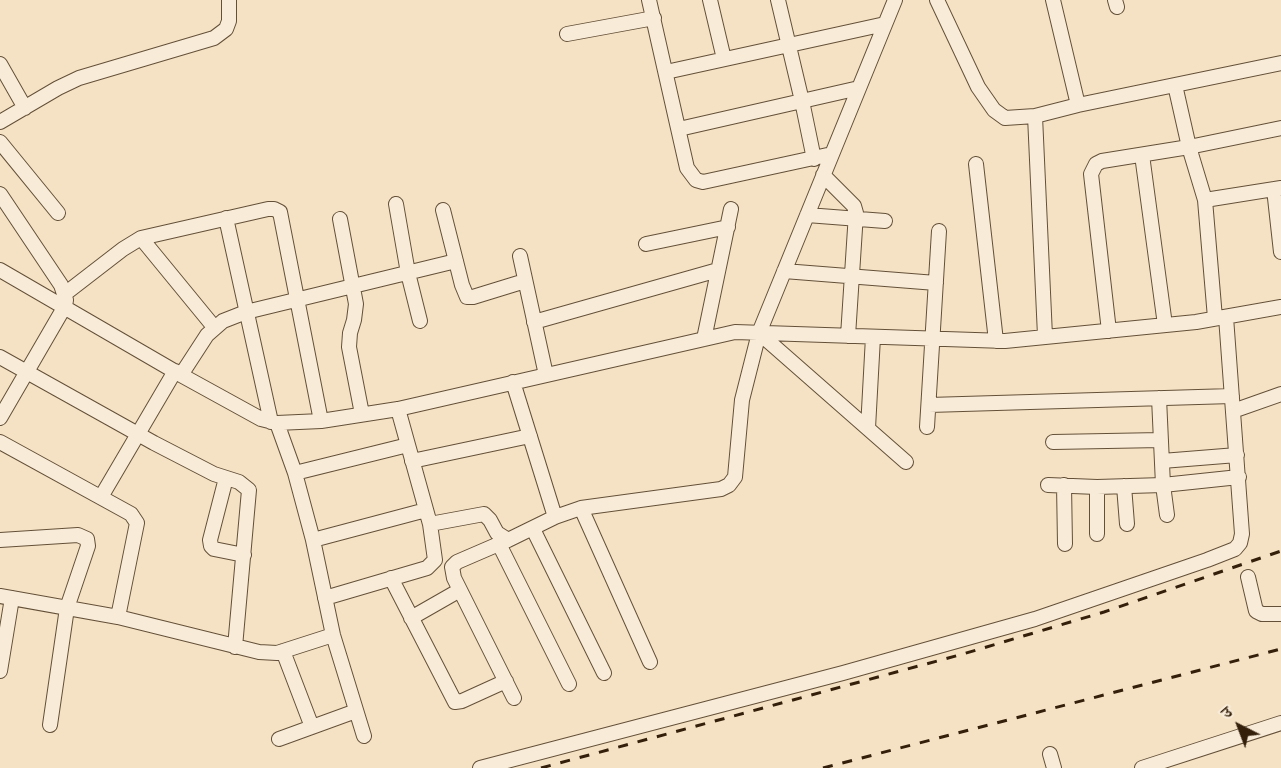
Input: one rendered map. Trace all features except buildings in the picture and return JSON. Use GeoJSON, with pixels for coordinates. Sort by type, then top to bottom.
{"type":"FeatureCollection","features":[{"type":"Feature","properties":{"kind":"street"},"geometry":{"type":"LineString","coordinates":[[0,122],[79,78],[214,38],[226,29],[229,21],[229,0]]}},
{"type":"Feature","properties":{"kind":"street"},"geometry":{"type":"LineString","coordinates":[[649,0],[687,168],[696,180],[703,182],[832,154]]}},
{"type":"Feature","properties":{"kind":"street"},"geometry":{"type":"LineString","coordinates":[[778,0],[814,159]]}},
{"type":"Feature","properties":{"kind":"street"},"geometry":{"type":"LineString","coordinates":[[514,698],[460,590],[452,567],[457,562],[555,517],[581,508],[721,489],[729,485],[735,477],[742,400],[759,333],[895,0]]}},
{"type":"Feature","properties":{"kind":"street"},"geometry":{"type":"LineString","coordinates":[[937,0],[978,87],[994,110],[1005,118],[1035,116],[1281,63]]}},
{"type":"Feature","properties":{"kind":"street"},"geometry":{"type":"LineString","coordinates":[[1053,0],[1078,105]]}},
{"type":"Feature","properties":{"kind":"street"},"geometry":{"type":"LineString","coordinates":[[713,1],[724,59]]}},
{"type":"Feature","properties":{"kind":"street"},"geometry":{"type":"LineString","coordinates":[[567,34],[654,18]]}},
{"type":"Feature","properties":{"kind":"street"},"geometry":{"type":"LineString","coordinates":[[666,72],[885,24]]}},
{"type":"Feature","properties":{"kind":"street"},"geometry":{"type":"LineString","coordinates":[[0,64],[25,108]]}},
{"type":"Feature","properties":{"kind":"street"},"geometry":{"type":"LineString","coordinates":[[480,768],[843,673],[1035,619],[1235,549],[1240,543],[1242,534],[1232,396],[1205,201],[1189,147],[1175,85]]}},
{"type":"Feature","properties":{"kind":"street"},"geometry":{"type":"LineString","coordinates":[[679,129],[859,88]]}},
{"type":"Feature","properties":{"kind":"street"},"geometry":{"type":"LineString","coordinates":[[1035,116],[1045,336]]}},
{"type":"Feature","properties":{"kind":"street"},"geometry":{"type":"LineString","coordinates":[[1110,330],[1091,174],[1096,164],[1281,128]]}},
{"type":"Feature","properties":{"kind":"street"},"geometry":{"type":"LineString","coordinates":[[0,142],[58,213]]}},
{"type":"Feature","properties":{"kind":"street"},"geometry":{"type":"LineString","coordinates":[[1142,155],[1165,325]]}},
{"type":"Feature","properties":{"kind":"street"},"geometry":{"type":"LineString","coordinates":[[976,164],[996,341]]}},
{"type":"Feature","properties":{"kind":"street"},"geometry":{"type":"LineString","coordinates":[[823,175],[854,206],[856,218],[848,336]]}},
{"type":"Feature","properties":{"kind":"street"},"geometry":{"type":"LineString","coordinates":[[1205,201],[1277,188],[1281,252]]}},
{"type":"Feature","properties":{"kind":"street"},"geometry":{"type":"LineString","coordinates":[[1,198],[53,271],[65,300]]}},
{"type":"Feature","properties":{"kind":"street"},"geometry":{"type":"LineString","coordinates":[[396,204],[408,273],[420,321]]}},
{"type":"Feature","properties":{"kind":"street"},"geometry":{"type":"LineString","coordinates":[[0,418],[65,300],[123,249],[141,238],[268,208],[280,212],[321,421]]}},
{"type":"Feature","properties":{"kind":"street"},"geometry":{"type":"LineString","coordinates":[[704,339],[731,209]]}},
{"type":"Feature","properties":{"kind":"street"},"geometry":{"type":"LineString","coordinates":[[443,210],[464,293],[467,297],[525,281]]}},
{"type":"Feature","properties":{"kind":"street"},"geometry":{"type":"LineString","coordinates":[[807,215],[885,220]]}},
{"type":"Feature","properties":{"kind":"street"},"geometry":{"type":"LineString","coordinates":[[226,218],[246,312],[274,423],[295,473],[313,540],[333,635],[364,736]]}},
{"type":"Feature","properties":{"kind":"street"},"geometry":{"type":"LineString","coordinates":[[340,219],[354,286],[356,312],[349,347],[362,414]]}},
{"type":"Feature","properties":{"kind":"street"},"geometry":{"type":"LineString","coordinates":[[646,244],[728,227]]}},
{"type":"Feature","properties":{"kind":"street"},"geometry":{"type":"LineString","coordinates":[[927,427],[939,231]]}},
{"type":"Feature","properties":{"kind":"street"},"geometry":{"type":"LineString","coordinates":[[141,238],[214,327]]}},
{"type":"Feature","properties":{"kind":"street"},"geometry":{"type":"LineString","coordinates":[[520,256],[546,375]]}},
{"type":"Feature","properties":{"kind":"street"},"geometry":{"type":"LineString","coordinates":[[101,497],[138,433],[178,373],[214,327],[223,321],[246,312],[456,261]]}},
{"type":"Feature","properties":{"kind":"street"},"geometry":{"type":"LineString","coordinates":[[0,270],[65,300],[178,373],[274,423],[321,421],[398,409],[735,332],[996,341],[1165,325],[1281,307]]}},
{"type":"Feature","properties":{"kind":"street"},"geometry":{"type":"LineString","coordinates":[[534,322],[718,270]]}},
{"type":"Feature","properties":{"kind":"street"},"geometry":{"type":"LineString","coordinates":[[784,272],[936,283]]}},
{"type":"Feature","properties":{"kind":"street"},"geometry":{"type":"LineString","coordinates":[[759,333],[906,462]]}},
{"type":"Feature","properties":{"kind":"street"},"geometry":{"type":"LineString","coordinates":[[868,428],[873,337]]}},
{"type":"Feature","properties":{"kind":"street"},"geometry":{"type":"LineString","coordinates":[[0,357],[214,474],[239,482],[249,490],[235,647]]}},
{"type":"Feature","properties":{"kind":"street"},"geometry":{"type":"LineString","coordinates":[[513,382],[555,517]]}},
{"type":"Feature","properties":{"kind":"street"},"geometry":{"type":"LineString","coordinates":[[1233,411],[1281,394]]}},
{"type":"Feature","properties":{"kind":"street"},"geometry":{"type":"LineString","coordinates":[[929,405],[1232,396]]}},
{"type":"Feature","properties":{"kind":"street"},"geometry":{"type":"LineString","coordinates":[[1159,398],[1163,485],[1167,515]]}},
{"type":"Feature","properties":{"kind":"street"},"geometry":{"type":"LineString","coordinates":[[325,598],[427,568],[435,560],[428,517],[398,409]]}},
{"type":"Feature","properties":{"kind":"street"},"geometry":{"type":"LineString","coordinates":[[412,461],[530,436]]}},
{"type":"Feature","properties":{"kind":"street"},"geometry":{"type":"LineString","coordinates":[[1053,442],[1161,440]]}},
{"type":"Feature","properties":{"kind":"street"},"geometry":{"type":"LineString","coordinates":[[0,442],[131,514],[137,523],[118,617]]}},
{"type":"Feature","properties":{"kind":"street"},"geometry":{"type":"LineString","coordinates":[[295,473],[408,445]]}},
{"type":"Feature","properties":{"kind":"street"},"geometry":{"type":"LineString","coordinates":[[1162,461],[1237,455]]}},
{"type":"Feature","properties":{"kind":"street"},"geometry":{"type":"LineString","coordinates":[[1048,485],[1097,487],[1163,485],[1239,477]]}},
{"type":"Feature","properties":{"kind":"street"},"geometry":{"type":"LineString","coordinates":[[226,478],[210,540],[211,546],[214,549],[244,555]]}},
{"type":"Feature","properties":{"kind":"street"},"geometry":{"type":"LineString","coordinates":[[1064,485],[1065,544]]}},
{"type":"Feature","properties":{"kind":"street"},"geometry":{"type":"LineString","coordinates":[[1124,486],[1127,524]]}},
{"type":"Feature","properties":{"kind":"street"},"geometry":{"type":"LineString","coordinates":[[1097,487],[1097,534]]}},
{"type":"Feature","properties":{"kind":"street"},"geometry":{"type":"LineString","coordinates":[[581,508],[650,662]]}},
{"type":"Feature","properties":{"kind":"street"},"geometry":{"type":"LineString","coordinates":[[313,540],[428,517],[484,514],[503,542],[569,684]]}},
{"type":"Feature","properties":{"kind":"street"},"geometry":{"type":"LineString","coordinates":[[533,529],[604,674]]}},
{"type":"Feature","properties":{"kind":"street"},"geometry":{"type":"LineString","coordinates":[[0,540],[78,535],[87,539],[88,546],[67,608],[50,725]]}},
{"type":"Feature","properties":{"kind":"street"},"geometry":{"type":"LineString","coordinates":[[1248,577],[1256,611],[1262,614],[1281,614]]}},
{"type":"Feature","properties":{"kind":"street"},"geometry":{"type":"LineString","coordinates":[[391,578],[455,702],[506,681]]}},
{"type":"Feature","properties":{"kind":"street"},"geometry":{"type":"LineString","coordinates":[[411,618],[460,590]]}},
{"type":"Feature","properties":{"kind":"street"},"geometry":{"type":"LineString","coordinates":[[0,671],[6,597],[118,617],[259,652],[277,653],[333,635]]}},
{"type":"Feature","properties":{"kind":"street"},"geometry":{"type":"LineString","coordinates":[[284,651],[312,727]]}},
{"type":"Feature","properties":{"kind":"street"},"geometry":{"type":"LineString","coordinates":[[279,739],[356,711]]}},
{"type":"Feature","properties":{"kind":"street"},"geometry":{"type":"LineString","coordinates":[[1142,768],[1281,723]]}},
{"type":"Feature","properties":{"kind":"railway"},"geometry":{"type":"LineString","coordinates":[[541,768],[963,654],[1104,612],[1281,551]]}},
{"type":"Feature","properties":{"kind":"railway"},"geometry":{"type":"LineString","coordinates":[[823,768],[1281,649]]}}]}
